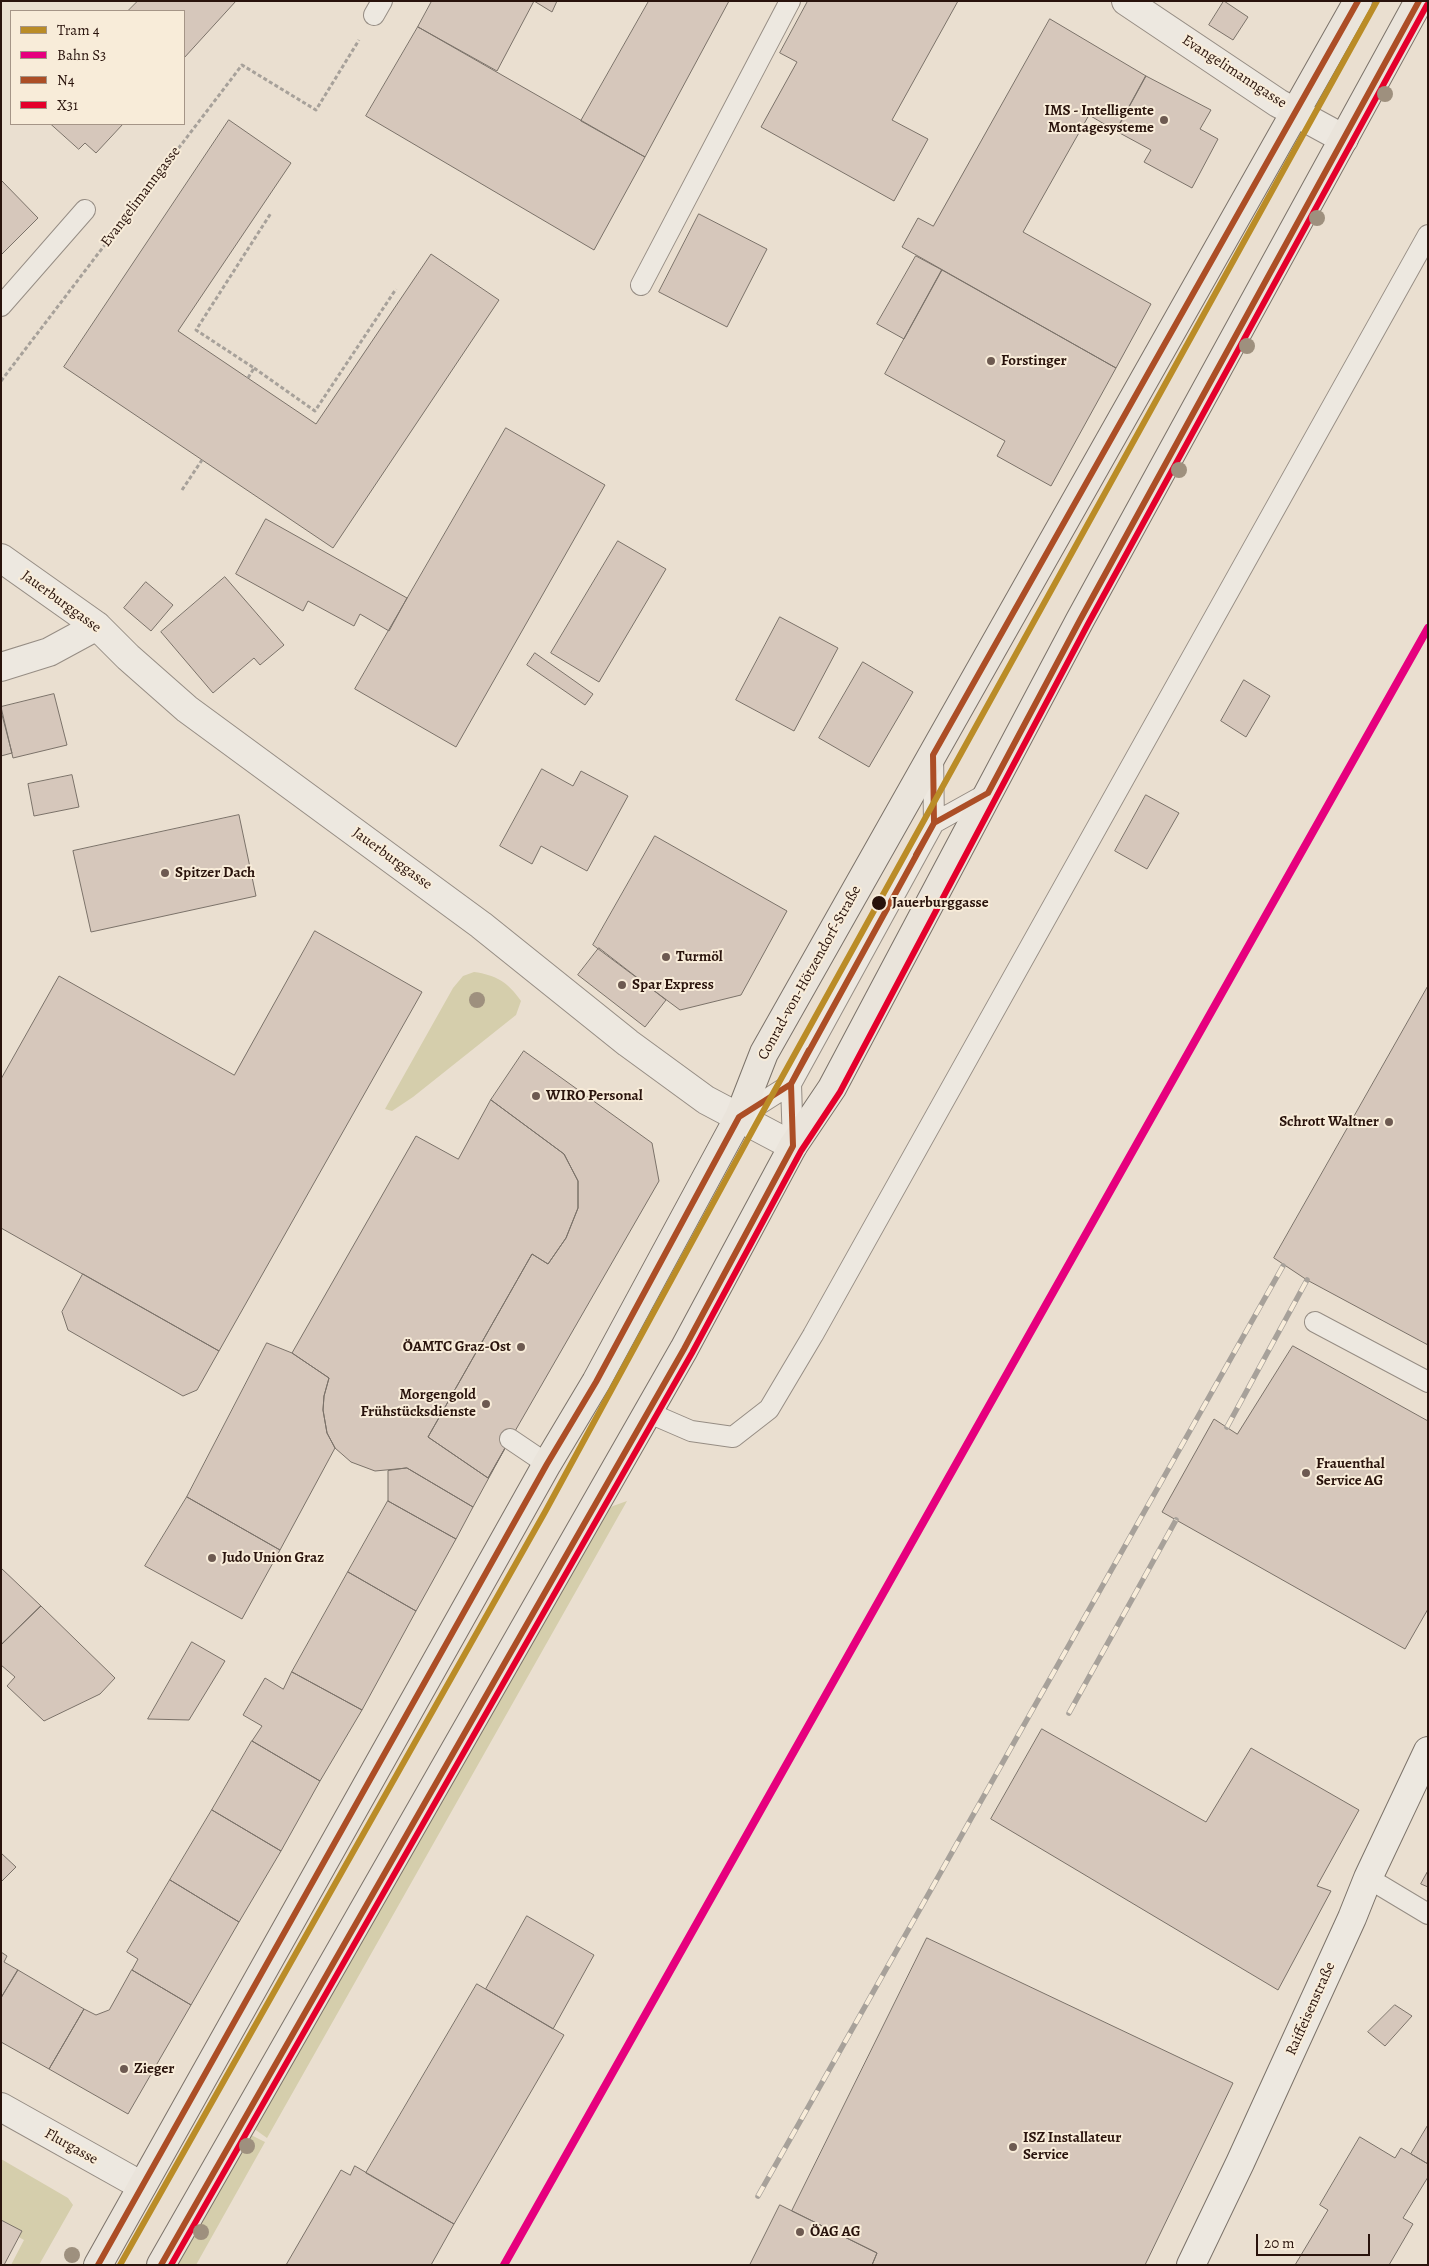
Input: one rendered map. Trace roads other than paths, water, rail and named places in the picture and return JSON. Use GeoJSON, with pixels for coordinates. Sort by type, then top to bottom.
{"type":"FeatureCollection","features":[{"type":"Feature","properties":{"kind":"main road","name":"Conrad-von-Hötzendorf-Straße"},"geometry":{"type":"LineString","coordinates":[[98,2265],[547,1464],[596,1382],[739,1117],[764,1053],[1358,1]]}},
{"type":"Feature","properties":{"kind":"main road"},"geometry":{"type":"LineString","coordinates":[[162,2265],[647,1412],[793,1146],[832,1088],[1080,620],[1419,1]]}},
{"type":"Feature","properties":{"kind":"street","name":"Evangelimanngasse"},"geometry":{"type":"LineString","coordinates":[[1126,1],[1278,103],[1344,139]]}},
{"type":"Feature","properties":{"kind":"street","name":"Jauerburggasse"},"geometry":{"type":"LineString","coordinates":[[1,558],[97,626],[128,657],[186,709],[481,925],[628,1042],[706,1100],[793,1146]]}},
{"type":"Feature","properties":{"kind":"street"},"geometry":{"type":"LineString","coordinates":[[1,667],[49,652],[97,626]]}},
{"type":"Feature","properties":{"kind":"street","name":"Raiffeisenstraße"},"geometry":{"type":"LineString","coordinates":[[1191,2265],[1240,2163],[1352,1918],[1368,1878],[1428,1751]]}},
{"type":"Feature","properties":{"kind":"street","name":"Flurgasse"},"geometry":{"type":"LineString","coordinates":[[1,2107],[142,2186]]}},
{"type":"Feature","properties":{"kind":"lane"},"geometry":{"type":"LineString","coordinates":[[641,285],[790,1]]}},
{"type":"Feature","properties":{"kind":"lane"},"geometry":{"type":"LineString","coordinates":[[1,306],[85,210]]}},
{"type":"Feature","properties":{"kind":"lane"},"geometry":{"type":"LineString","coordinates":[[647,1412],[691,1431],[733,1437],[769,1409],[814,1335],[1428,235]]}},
{"type":"Feature","properties":{"kind":"lane"},"geometry":{"type":"LineString","coordinates":[[739,1117],[791,1084],[934,823],[933,754]]}},
{"type":"Feature","properties":{"kind":"lane"},"geometry":{"type":"LineString","coordinates":[[934,823],[988,793]]}},
{"type":"Feature","properties":{"kind":"lane"},"geometry":{"type":"LineString","coordinates":[[791,1084],[793,1146]]}},
{"type":"Feature","properties":{"kind":"lane"},"geometry":{"type":"LineString","coordinates":[[1315,1322],[1428,1382]]}},
{"type":"Feature","properties":{"kind":"lane"},"geometry":{"type":"LineString","coordinates":[[510,1438],[547,1464]]}},
{"type":"Feature","properties":{"kind":"lane"},"geometry":{"type":"LineString","coordinates":[[1368,1878],[1428,1914]]}},
{"type":"Feature","properties":{"kind":"railway"},"geometry":{"type":"LineString","coordinates":[[758,2196],[1283,1266]]}},
{"type":"Feature","properties":{"kind":"railway"},"geometry":{"type":"LineString","coordinates":[[1227,1427],[1307,1280]]}},
{"type":"Feature","properties":{"kind":"railway"},"geometry":{"type":"LineString","coordinates":[[1069,1713],[1176,1520]]}},
{"type":"Feature","properties":{"kind":"tram line","name":"4"},"geometry":{"type":"LineString","coordinates":[[120,2265],[545,1512],[755,1126],[1377,1]]}},
{"type":"Feature","properties":{"kind":"rail line","name":"S3"},"geometry":{"type":"LineString","coordinates":[[504,2265],[1428,628]]}},
{"type":"Feature","properties":{"kind":"place","name":"IMS - Intelligente Montagesysteme"},"geometry":{"type":"Point","coordinates":[1164,120]}},
{"type":"Feature","properties":{"kind":"place","name":"Forstinger"},"geometry":{"type":"Point","coordinates":[991,361]}},
{"type":"Feature","properties":{"kind":"place","name":"Spitzer Dach"},"geometry":{"type":"Point","coordinates":[165,873]}},
{"type":"Feature","properties":{"kind":"place","name":"Jauerburggasse"},"geometry":{"type":"Point","coordinates":[879,903]}},
{"type":"Feature","properties":{"kind":"place","name":"Turmöl"},"geometry":{"type":"Point","coordinates":[666,957]}},
{"type":"Feature","properties":{"kind":"place","name":"Spar Express"},"geometry":{"type":"Point","coordinates":[622,985]}},
{"type":"Feature","properties":{"kind":"place","name":"WIRO Personal"},"geometry":{"type":"Point","coordinates":[536,1096]}},
{"type":"Feature","properties":{"kind":"place","name":"Schrott Waltner"},"geometry":{"type":"Point","coordinates":[1389,1122]}},
{"type":"Feature","properties":{"kind":"place","name":"ÖAMTC Graz-Ost"},"geometry":{"type":"Point","coordinates":[521,1347]}},
{"type":"Feature","properties":{"kind":"place","name":"Morgengold Frühstücksdienste"},"geometry":{"type":"Point","coordinates":[486,1404]}},
{"type":"Feature","properties":{"kind":"place","name":"Frauenthal Service AG"},"geometry":{"type":"Point","coordinates":[1306,1473]}},
{"type":"Feature","properties":{"kind":"place","name":"Judo Union Graz"},"geometry":{"type":"Point","coordinates":[212,1558]}},
{"type":"Feature","properties":{"kind":"place","name":"Zieger"},"geometry":{"type":"Point","coordinates":[124,2069]}},
{"type":"Feature","properties":{"kind":"place","name":"ISZ Installateur Service"},"geometry":{"type":"Point","coordinates":[1013,2147]}},
{"type":"Feature","properties":{"kind":"place","name":"ÖAG AG"},"geometry":{"type":"Point","coordinates":[800,2232]}}]}
